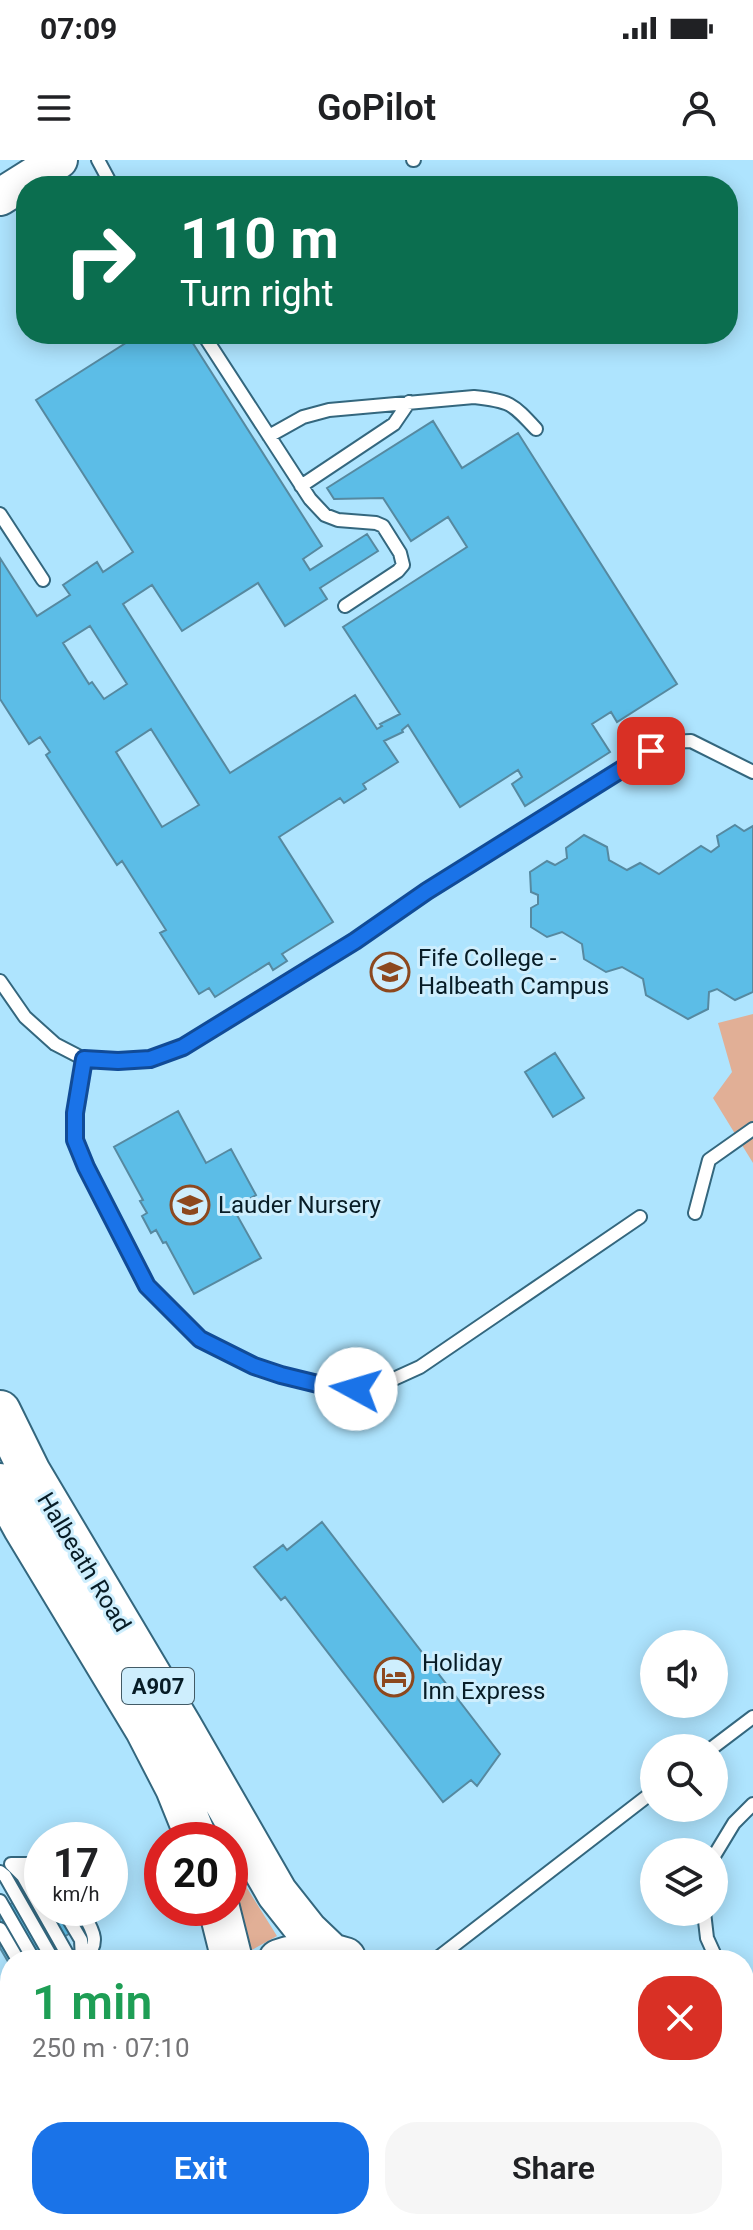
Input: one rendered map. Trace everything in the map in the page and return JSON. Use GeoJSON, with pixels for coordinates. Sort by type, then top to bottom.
{"type":"FeatureCollection","features":[{"type":"Feature","properties":{"kind":"main road","name":"Halbeath Road"},"geometry":{"type":"LineString","coordinates":[[0,1411],[30,1472],[277,1893],[307,1931],[332,1950]]}},
{"type":"Feature","properties":{"kind":"main road","name":"Halbeath Road"},"geometry":{"type":"LineString","coordinates":[[0,1484],[146,1730],[190,1822]]}},
{"type":"Feature","properties":{"kind":"main road"},"geometry":{"type":"LineString","coordinates":[[224,1926],[230,1950]]}},
{"type":"Feature","properties":{"kind":"street"},"geometry":{"type":"LineString","coordinates":[[33,176],[59,160]]}},
{"type":"Feature","properties":{"kind":"lane"},"geometry":{"type":"LineString","coordinates":[[209,344],[310,499],[325,515],[338,520],[383,526],[400,553],[403,565],[398,571],[345,606]]}},
{"type":"Feature","properties":{"kind":"lane"},"geometry":{"type":"LineString","coordinates":[[269,436],[303,417],[329,410],[474,397],[515,406],[536,429]]}},
{"type":"Feature","properties":{"kind":"lane"},"geometry":{"type":"LineString","coordinates":[[301,486],[394,424],[409,402]]}},
{"type":"Feature","properties":{"kind":"lane"},"geometry":{"type":"LineString","coordinates":[[0,514],[43,580]]}},
{"type":"Feature","properties":{"kind":"lane"},"geometry":{"type":"LineString","coordinates":[[0,981],[25,1017],[55,1044],[84,1059],[150,1059],[183,1047],[668,742],[691,741],[753,772]]}},
{"type":"Feature","properties":{"kind":"lane"},"geometry":{"type":"LineString","coordinates":[[84,1059],[75,1113],[75,1140],[147,1286],[200,1339],[254,1366],[309,1383],[356,1389],[387,1382],[420,1367],[640,1217]]}},
{"type":"Feature","properties":{"kind":"lane"},"geometry":{"type":"LineString","coordinates":[[695,1213],[709,1160],[753,1129]]}},
{"type":"Feature","properties":{"kind":"lane"},"geometry":{"type":"LineString","coordinates":[[728,1736],[753,1717]]}},
{"type":"Feature","properties":{"kind":"lane"},"geometry":{"type":"LineString","coordinates":[[447,1950],[640,1802]]}},
{"type":"Feature","properties":{"kind":"lane"},"geometry":{"type":"LineString","coordinates":[[725,1838],[734,1823],[753,1804]]}},
{"type":"Feature","properties":{"kind":"lane"},"geometry":{"type":"LineString","coordinates":[[4,1866],[24,1867]]}},
{"type":"Feature","properties":{"kind":"lane"},"geometry":{"type":"LineString","coordinates":[[4,1866],[5,1876],[47,1950]]}},
{"type":"Feature","properties":{"kind":"lane"},"geometry":{"type":"LineString","coordinates":[[4,1866],[23,1876],[65,1950]]}},
{"type":"Feature","properties":{"kind":"lane"},"geometry":{"type":"LineString","coordinates":[[0,1901],[28,1950]]}},
{"type":"Feature","properties":{"kind":"lane"},"geometry":{"type":"LineString","coordinates":[[73,1926],[81,1940],[82,1950]]}},
{"type":"Feature","properties":{"kind":"lane"},"geometry":{"type":"LineString","coordinates":[[90,1926],[93,1950]]}},
{"type":"Feature","properties":{"kind":"lane"},"geometry":{"type":"LineString","coordinates":[[706,1926],[712,1950]]}},
{"type":"Feature","properties":{"kind":"lane"},"geometry":{"type":"LineString","coordinates":[[0,1929],[12,1950]]}},
{"type":"Feature","properties":{"kind":"shaded area"},"geometry":{"type":"Polygon","coordinates":[[[753,1014],[753,1163],[713,1098],[732,1072],[718,1023],[753,1014]]]}},
{"type":"Feature","properties":{"kind":"shaded area"},"geometry":{"type":"Polygon","coordinates":[[[248,1890],[277,1936],[250,1950],[244,1926],[248,1926],[248,1890]]]}},
{"type":"Feature","properties":{"kind":"building"},"geometry":{"type":"Polygon","coordinates":[[[124,344],[193,344],[322,546],[303,559],[310,570],[367,534],[378,551],[320,588],[327,599],[285,626],[258,583],[182,631],[152,585],[123,604],[230,773],[355,695],[377,729],[382,726],[380,724],[400,714],[343,627],[467,547],[448,517],[411,541],[383,498],[334,499],[327,488],[433,421],[462,468],[518,433],[677,684],[617,722],[611,712],[592,724],[610,752],[525,806],[512,784],[522,777],[518,770],[460,807],[408,725],[403,732],[384,741],[398,762],[363,784],[366,789],[344,803],[340,798],[279,837],[333,922],[282,954],[287,961],[273,970],[269,963],[215,997],[209,988],[199,994],[160,933],[166,930],[122,861],[117,865],[46,755],[50,752],[40,737],[29,744],[0,699],[0,558],[37,616],[70,595],[63,585],[97,562],[103,572],[133,552],[36,400],[124,344]],[[90,626],[63,643],[89,684],[92,682],[104,699],[127,684],[90,626]],[[151,729],[116,752],[162,827],[199,805],[151,729]]]}},
{"type":"Feature","properties":{"kind":"building"},"geometry":{"type":"Polygon","coordinates":[[[735,825],[744,831],[753,826],[753,992],[735,1000],[717,989],[709,992],[708,1009],[688,1019],[646,995],[643,979],[622,967],[606,972],[584,959],[582,944],[562,932],[547,937],[531,927],[531,908],[538,904],[538,895],[531,892],[530,872],[547,861],[555,865],[567,858],[566,848],[584,835],[607,847],[609,860],[627,870],[640,863],[659,874],[701,846],[711,852],[719,846],[717,836],[735,825]]]}},
{"type":"Feature","properties":{"kind":"building"},"geometry":{"type":"Polygon","coordinates":[[[555,1053],[584,1098],[553,1117],[525,1072],[555,1053]]]}},
{"type":"Feature","properties":{"kind":"building","name":"Lauder Nursery"},"geometry":{"type":"Polygon","coordinates":[[[178,1111],[206,1163],[231,1149],[256,1195],[233,1208],[261,1258],[194,1294],[166,1242],[163,1243],[156,1230],[151,1233],[142,1216],[147,1213],[140,1201],[143,1200],[114,1147],[178,1111]]]}},
{"type":"Feature","properties":{"kind":"building","name":"Holiday Inn Express"},"geometry":{"type":"Polygon","coordinates":[[[322,1522],[500,1754],[477,1786],[471,1780],[443,1802],[285,1597],[281,1600],[254,1567],[283,1545],[287,1550],[322,1522]]]}},
{"type":"Feature","properties":{"kind":"building"},"geometry":{"type":"Polygon","coordinates":[[[24,1896],[24,1926],[83,1926],[41,1950],[0,1948],[0,1910],[24,1896]]]}},
{"type":"Feature","properties":{"kind":"place","name":"Fife College - Halbeath Campus"},"geometry":{"type":"Point","coordinates":[390,972]}},
{"type":"Feature","properties":{"kind":"place","name":"Lauder Nursery"},"geometry":{"type":"Point","coordinates":[190,1205]}},
{"type":"Feature","properties":{"kind":"place","name":"Holiday Inn Express"},"geometry":{"type":"Point","coordinates":[394,1677]}},
{"type":"Feature","properties":{"kind":"route"},"geometry":{"type":"LineString","coordinates":[[356,1389],[309,1383],[254,1366],[200,1339],[147,1286],[75,1140],[75,1113],[84,1059],[150,1059],[183,1047],[651,751]]}}]}
